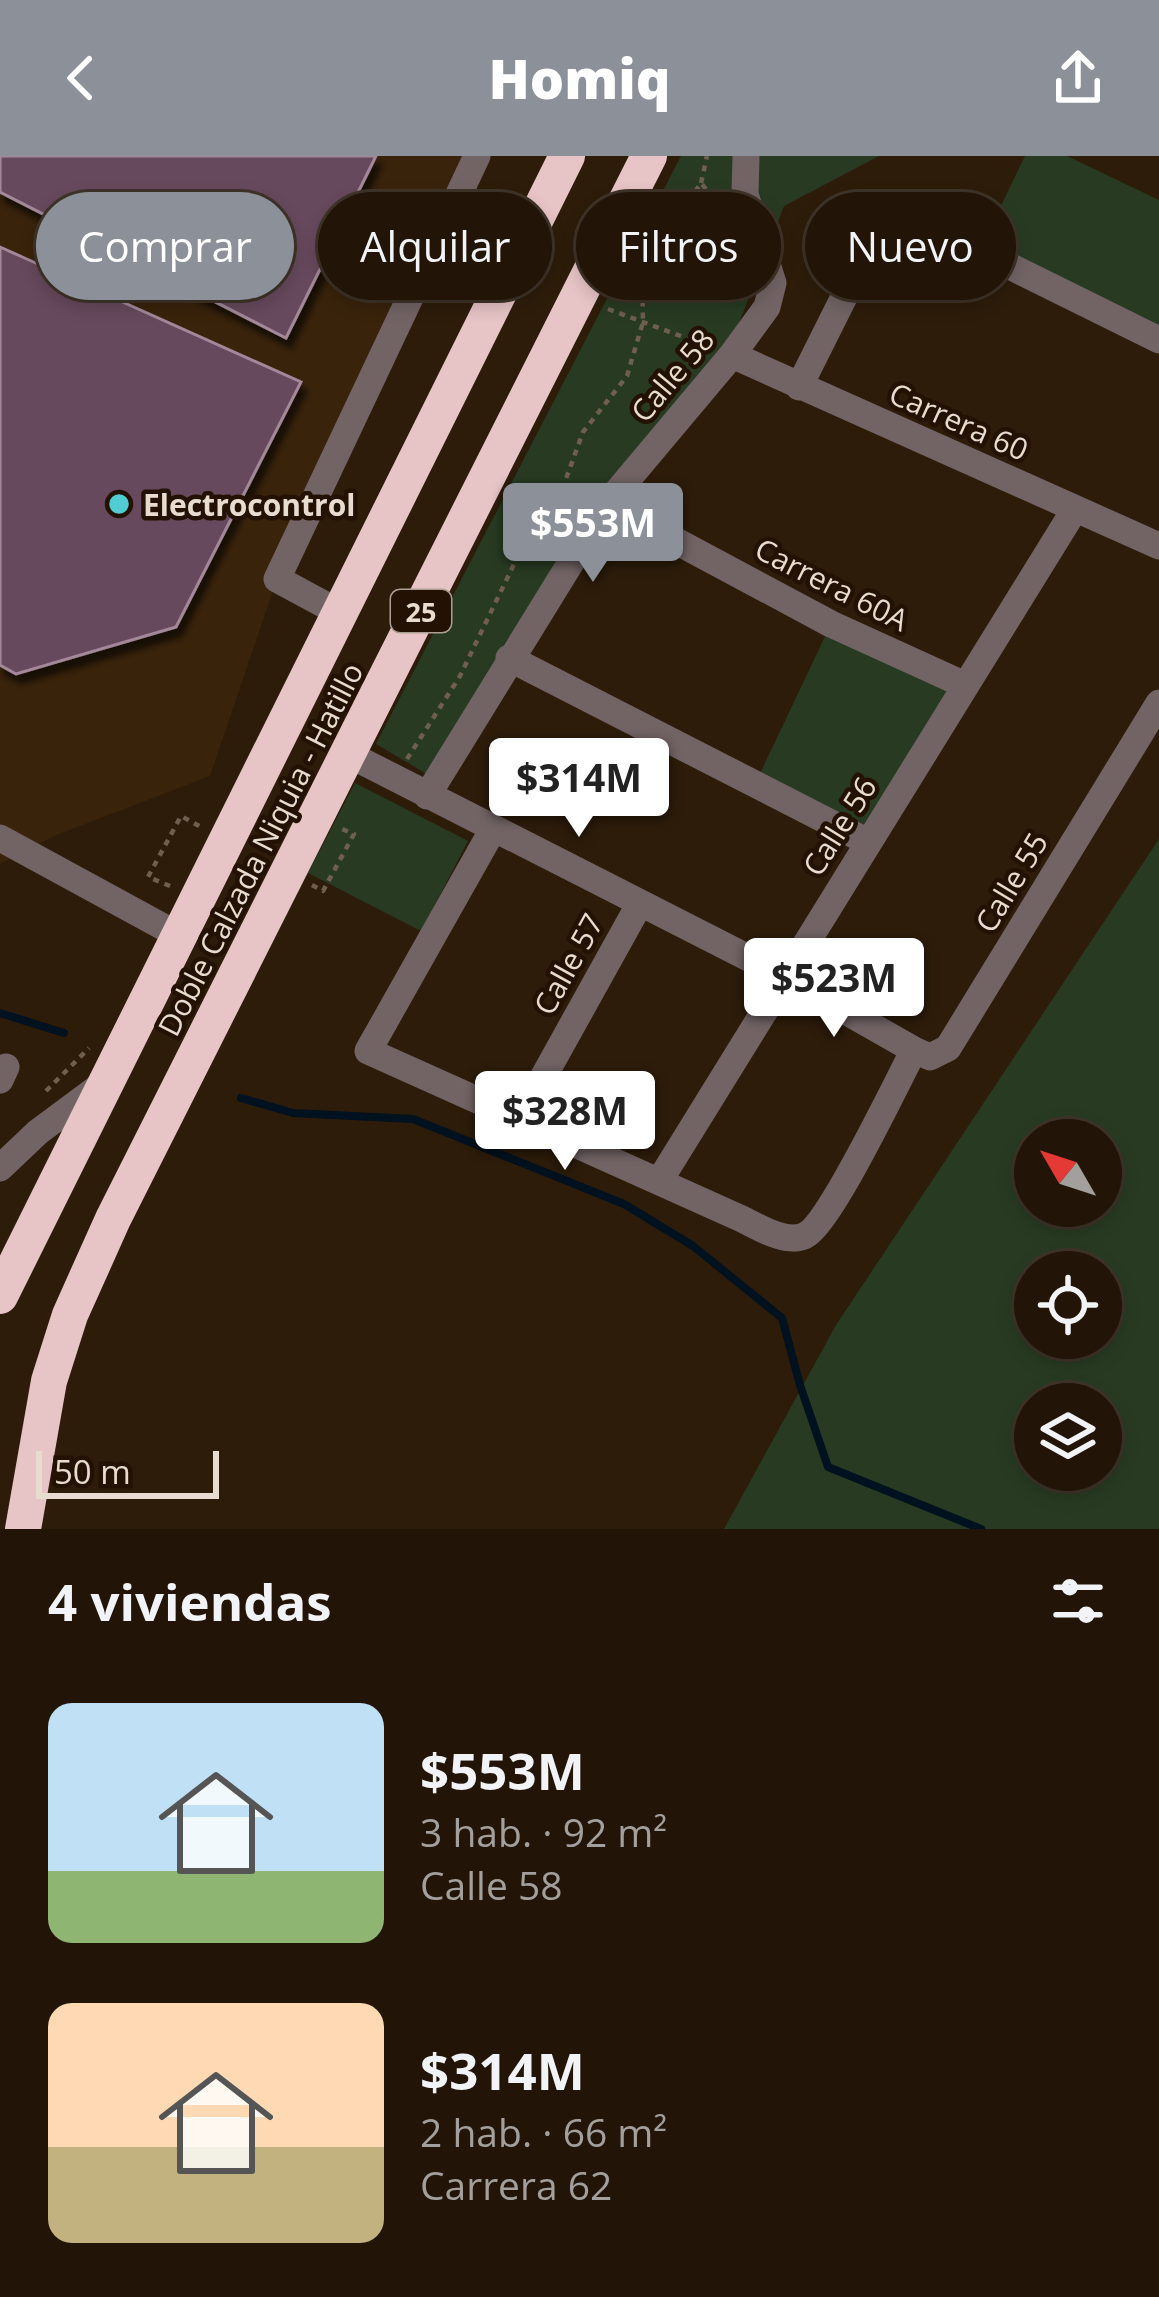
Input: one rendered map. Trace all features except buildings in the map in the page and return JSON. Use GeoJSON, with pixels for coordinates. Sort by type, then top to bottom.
{"type":"FeatureCollection","features":[{"type":"Feature","properties":{"kind":"highway","name":"Doble Calzada Niquia - Hatillo"},"geometry":{"type":"LineString","coordinates":[[0,1296],[567,156]]}},
{"type":"Feature","properties":{"kind":"highway","name":"Doble Calzada Niquia - Hatillo"},"geometry":{"type":"LineString","coordinates":[[23,1529],[15,1478],[70,1315],[113,1219],[650,156]]}},
{"type":"Feature","properties":{"kind":"street"},"geometry":{"type":"LineString","coordinates":[[340,613],[277,579],[477,156]]}},
{"type":"Feature","properties":{"kind":"street","name":"Calle 58"},"geometry":{"type":"LineString","coordinates":[[745,192],[746,156]]}},
{"type":"Feature","properties":{"kind":"street"},"geometry":{"type":"LineString","coordinates":[[799,387],[892,211],[910,211],[977,250],[1159,340]]}},
{"type":"Feature","properties":{"kind":"street","name":"Calle 58"},"geometry":{"type":"LineString","coordinates":[[427,796],[607,504],[733,356],[769,300]]}},
{"type":"Feature","properties":{"kind":"street","name":"Carrera 60"},"geometry":{"type":"LineString","coordinates":[[733,356],[1159,546]]}},
{"type":"Feature","properties":{"kind":"street","name":"Carrera 60A"},"geometry":{"type":"LineString","coordinates":[[607,504],[831,624],[965,686]]}},
{"type":"Feature","properties":{"kind":"street","name":"Calle 56"},"geometry":{"type":"LineString","coordinates":[[660,1180],[1075,509]]}},
{"type":"Feature","properties":{"kind":"street"},"geometry":{"type":"LineString","coordinates":[[509,658],[868,842]]}},
{"type":"Feature","properties":{"kind":"street","name":"Calle 55"},"geometry":{"type":"LineString","coordinates":[[914,1050],[930,1057],[948,1048],[1159,703]]}},
{"type":"Feature","properties":{"kind":"street"},"geometry":{"type":"LineString","coordinates":[[348,754],[784,976],[914,1050],[830,1207],[811,1233],[788,1239],[368,1051],[492,831]]}},
{"type":"Feature","properties":{"kind":"street"},"geometry":{"type":"LineString","coordinates":[[0,838],[178,934]]}},
{"type":"Feature","properties":{"kind":"street","name":"Calle 57"},"geometry":{"type":"LineString","coordinates":[[520,1119],[639,904]]}},
{"type":"Feature","properties":{"kind":"street"},"geometry":{"type":"LineString","coordinates":[[0,1168],[38,1132],[104,1083]]}},
{"type":"Feature","properties":{"kind":"path"},"geometry":{"type":"LineString","coordinates":[[396,780],[460,676],[530,533],[562,487],[583,432],[627,376],[643,322],[642,268],[701,183],[707,156]]}},
{"type":"Feature","properties":{"kind":"path"},"geometry":{"type":"LineString","coordinates":[[701,183],[708,192]]}},
{"type":"Feature","properties":{"kind":"path"},"geometry":{"type":"LineString","coordinates":[[602,307],[733,356]]}},
{"type":"Feature","properties":{"kind":"path"},"geometry":{"type":"LineString","coordinates":[[148,877],[181,816]]}},
{"type":"Feature","properties":{"kind":"path"},"geometry":{"type":"LineString","coordinates":[[323,891],[354,834]]}},
{"type":"Feature","properties":{"kind":"shaded area"},"geometry":{"type":"Polygon","coordinates":[[[0,156],[477,156],[460,192],[318,192],[318,300],[409,300],[277,579],[210,776],[54,836],[0,864],[0,156]]]}},
{"type":"Feature","properties":{"kind":"green space"},"geometry":{"type":"Polygon","coordinates":[[[681,156],[879,156],[805,192],[784,206],[781,214],[781,192],[662,192],[681,156]]]}},
{"type":"Feature","properties":{"kind":"green space"},"geometry":{"type":"Polygon","coordinates":[[[1025,156],[1067,156],[1159,200],[1159,336],[1016,266],[1016,192],[1008,192],[1025,156]]]}},
{"type":"Feature","properties":{"kind":"green space"},"geometry":{"type":"Polygon","coordinates":[[[606,300],[748,300],[733,339],[435,779],[376,744],[606,300]]]}},
{"type":"Feature","properties":{"kind":"green space"},"geometry":{"type":"Polygon","coordinates":[[[831,624],[965,685],[868,842],[755,784],[831,624]]]}},
{"type":"Feature","properties":{"kind":"green space"},"geometry":{"type":"Polygon","coordinates":[[[355,783],[468,841],[421,931],[308,873],[355,783]]]}},
{"type":"Feature","properties":{"kind":"green space"},"geometry":{"type":"Polygon","coordinates":[[[1159,839],[1159,1529],[724,1529],[836,1325],[1159,839]]]}},
{"type":"Feature","properties":{"kind":"waterway"},"geometry":{"type":"LineString","coordinates":[[0,1013],[64,1033]]}},
{"type":"Feature","properties":{"kind":"waterway"},"geometry":{"type":"LineString","coordinates":[[241,1098],[293,1113],[413,1119],[624,1204],[693,1246],[782,1318],[828,1467],[981,1529]]}},
{"type":"Feature","properties":{"kind":"place","name":"Electrocontrol"},"geometry":{"type":"Point","coordinates":[119,504]}}]}
